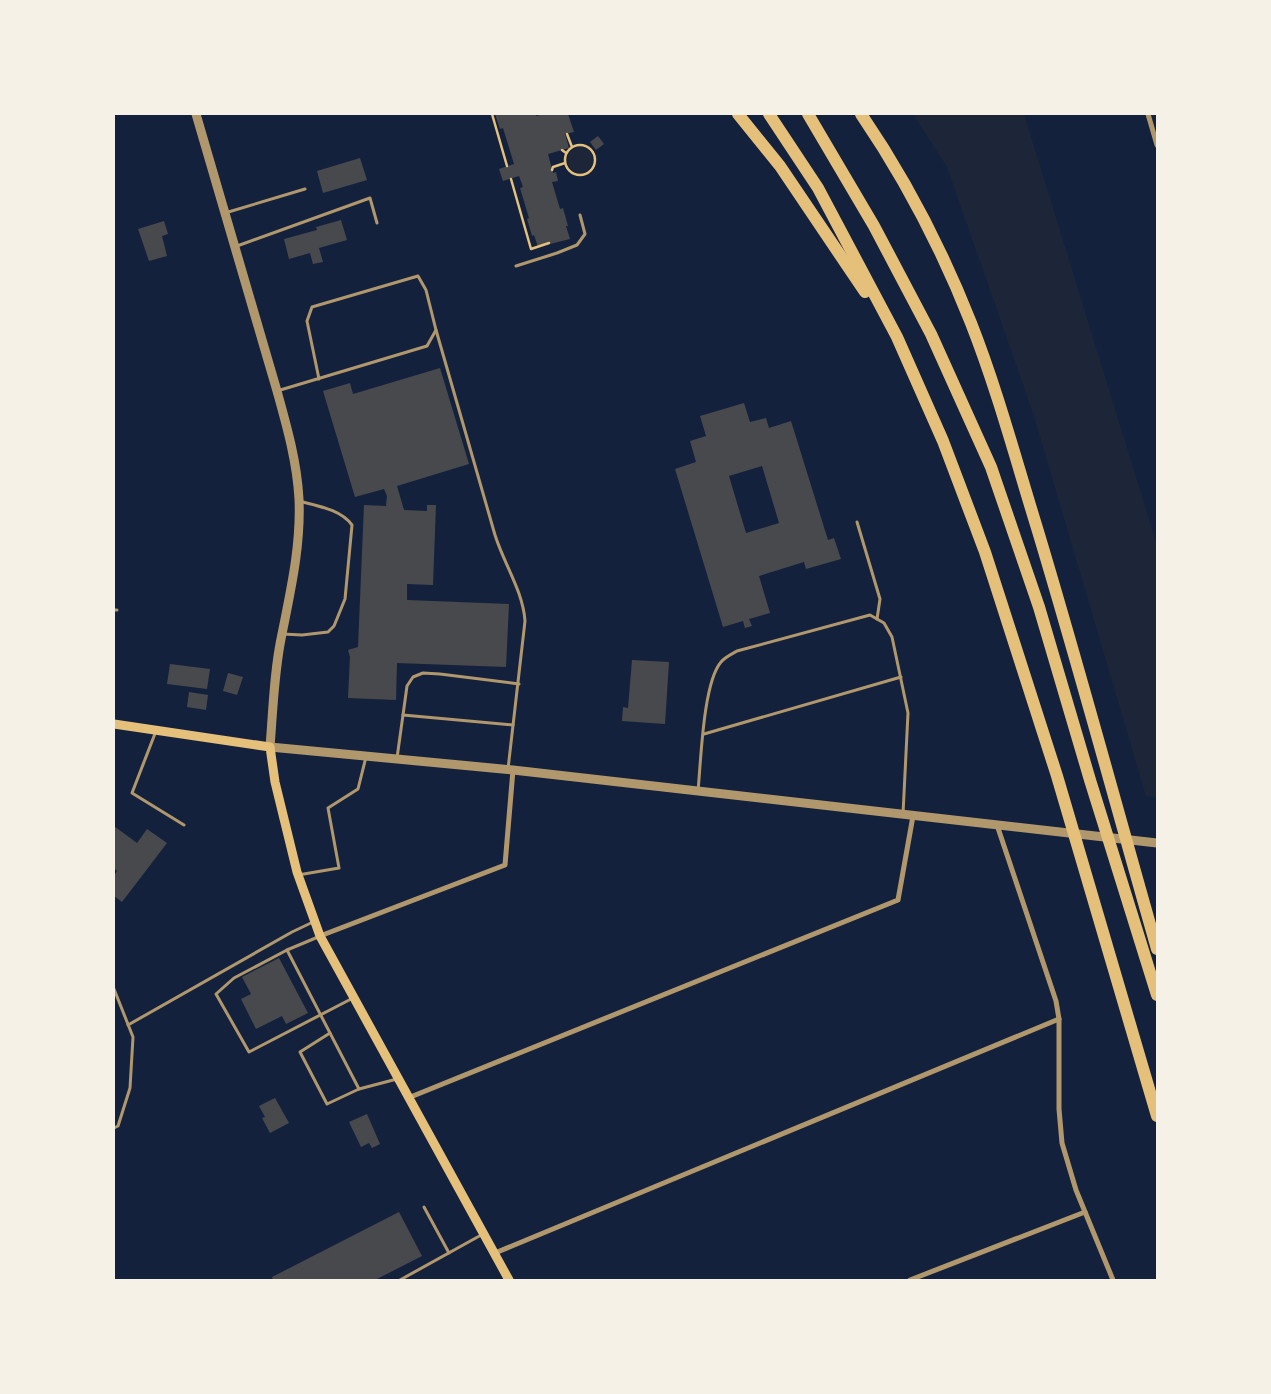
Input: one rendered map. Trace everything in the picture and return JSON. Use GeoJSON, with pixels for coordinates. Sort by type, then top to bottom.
{"type":"FeatureCollection","features":[{"type":"Feature","properties":{"kind":"highway"},"geometry":{"type":"LineString","coordinates":[[738,114],[780,166],[897,337]]}},
{"type":"Feature","properties":{"kind":"highway"},"geometry":{"type":"LineString","coordinates":[[769,114],[818,188],[897,337],[943,441],[985,552],[1057,776],[1157,1116]]}},
{"type":"Feature","properties":{"kind":"highway"},"geometry":{"type":"LineString","coordinates":[[808,114],[874,226],[931,334],[990,467],[1039,607],[1090,780],[1157,995]]}},
{"type":"Feature","properties":{"kind":"highway"},"geometry":{"type":"LineString","coordinates":[[861,114],[880,141],[912,200],[947,267],[972,324],[1047,560],[1157,949]]}},
{"type":"Feature","properties":{"kind":"main road"},"geometry":{"type":"LineString","coordinates":[[114,724],[270,747],[275,782],[298,875],[320,936],[509,1280]]}},
{"type":"Feature","properties":{"kind":"street"},"geometry":{"type":"LineString","coordinates":[[196,114],[277,391],[296,471],[299,500],[298,550],[277,663],[270,747],[510,770],[1157,843]]}},
{"type":"Feature","properties":{"kind":"street"},"geometry":{"type":"LineString","coordinates":[[1148,114],[1157,146]]}},
{"type":"Feature","properties":{"kind":"street"},"geometry":{"type":"LineString","coordinates":[[320,936],[505,865],[510,770]]}},
{"type":"Feature","properties":{"kind":"street"},"geometry":{"type":"LineString","coordinates":[[408,1098],[898,900],[913,816]]}},
{"type":"Feature","properties":{"kind":"street"},"geometry":{"type":"LineString","coordinates":[[997,825],[1053,988],[1059,1019],[1059,1109],[1062,1143],[1069,1171],[1112,1280]]}},
{"type":"Feature","properties":{"kind":"street"},"geometry":{"type":"LineString","coordinates":[[494,1253],[1059,1019]]}},
{"type":"Feature","properties":{"kind":"street"},"geometry":{"type":"LineString","coordinates":[[910,1280],[1085,1212]]}},
{"type":"Feature","properties":{"kind":"lane"},"geometry":{"type":"LineString","coordinates":[[225,213],[305,190]]}},
{"type":"Feature","properties":{"kind":"lane"},"geometry":{"type":"LineString","coordinates":[[234,247],[370,198],[377,223]]}},
{"type":"Feature","properties":{"kind":"lane"},"geometry":{"type":"LineString","coordinates":[[516,266],[557,254],[576,245],[585,234],[580,215]]}},
{"type":"Feature","properties":{"kind":"lane"},"geometry":{"type":"LineString","coordinates":[[319,379],[308,321],[312,307],[418,276],[426,290],[496,538],[525,612],[526,621],[510,770]]}},
{"type":"Feature","properties":{"kind":"lane"},"geometry":{"type":"LineString","coordinates":[[277,391],[427,346],[436,330]]}},
{"type":"Feature","properties":{"kind":"lane"},"geometry":{"type":"LineString","coordinates":[[282,634],[302,635],[328,632],[334,626],[345,599],[352,525],[343,516],[334,511],[299,500]]}},
{"type":"Feature","properties":{"kind":"lane"},"geometry":{"type":"LineString","coordinates":[[857,522],[880,599],[877,618]]}},
{"type":"Feature","properties":{"kind":"lane"},"geometry":{"type":"LineString","coordinates":[[698,791],[708,694],[714,674],[721,661],[737,651],[870,615],[884,623],[892,637],[908,713],[903,814]]}},
{"type":"Feature","properties":{"kind":"lane"},"geometry":{"type":"LineString","coordinates":[[397,759],[407,686],[413,677],[423,673],[519,684]]}},
{"type":"Feature","properties":{"kind":"lane"},"geometry":{"type":"LineString","coordinates":[[704,734],[901,677]]}},
{"type":"Feature","properties":{"kind":"lane"},"geometry":{"type":"LineString","coordinates":[[403,715],[514,725]]}},
{"type":"Feature","properties":{"kind":"lane"},"geometry":{"type":"LineString","coordinates":[[156,730],[132,793],[184,825]]}},
{"type":"Feature","properties":{"kind":"lane"},"geometry":{"type":"LineString","coordinates":[[298,875],[340,868],[328,808],[358,789],[366,756]]}},
{"type":"Feature","properties":{"kind":"lane"},"geometry":{"type":"LineString","coordinates":[[128,1025],[292,932],[314,922]]}},
{"type":"Feature","properties":{"kind":"lane"},"geometry":{"type":"LineString","coordinates":[[320,936],[287,950],[234,978],[216,994],[249,1052],[353,998]]}},
{"type":"Feature","properties":{"kind":"lane"},"geometry":{"type":"LineString","coordinates":[[287,950],[359,1088]]}},
{"type":"Feature","properties":{"kind":"lane"},"geometry":{"type":"LineString","coordinates":[[114,989],[133,1037],[130,1088],[118,1126],[114,1128]]}},
{"type":"Feature","properties":{"kind":"lane"},"geometry":{"type":"LineString","coordinates":[[330,1033],[300,1052],[327,1104],[359,1088],[398,1079]]}},
{"type":"Feature","properties":{"kind":"lane"},"geometry":{"type":"LineString","coordinates":[[424,1208],[449,1253]]}},
{"type":"Feature","properties":{"kind":"lane"},"geometry":{"type":"LineString","coordinates":[[400,1280],[483,1233]]}},
{"type":"Feature","properties":{"kind":"path"},"geometry":{"type":"LineString","coordinates":[[492,114],[507,166]]}},
{"type":"Feature","properties":{"kind":"path"},"geometry":{"type":"LineString","coordinates":[[567,134],[572,147]]}},
{"type":"Feature","properties":{"kind":"path"},"geometry":{"type":"LineString","coordinates":[[582,145],[590,150],[594,161],[593,166],[588,172],[580,175],[568,170],[565,164],[566,153],[572,147],[582,145]]}},
{"type":"Feature","properties":{"kind":"path"},"geometry":{"type":"LineString","coordinates":[[590,150],[593,146]]}},
{"type":"Feature","properties":{"kind":"path"},"geometry":{"type":"LineString","coordinates":[[562,150],[566,153]]}},
{"type":"Feature","properties":{"kind":"path"},"geometry":{"type":"LineString","coordinates":[[552,170],[554,167],[565,164]]}},
{"type":"Feature","properties":{"kind":"path"},"geometry":{"type":"LineString","coordinates":[[511,179],[532,249],[549,243]]}},
{"type":"Feature","properties":{"kind":"shaded area"},"geometry":{"type":"Polygon","coordinates":[[[913,114],[1024,114],[1157,545],[1157,798],[1146,796],[1033,413],[947,167],[913,114]]]}},
{"type":"Feature","properties":{"kind":"shaded area"},"geometry":{"type":"Polygon","coordinates":[[[580,147],[589,151],[593,160],[589,169],[580,173],[571,169],[567,160],[571,151],[580,147]]]}},
{"type":"Feature","properties":{"kind":"building"},"geometry":{"type":"Polygon","coordinates":[[[495,114],[536,114],[536,116],[568,114],[574,132],[565,134],[569,148],[548,154],[553,173],[556,172],[558,181],[552,182],[560,209],[563,208],[570,239],[538,247],[534,235],[532,236],[527,219],[529,218],[520,188],[523,187],[519,176],[503,181],[499,169],[514,164],[503,128],[500,129],[495,114]]]}},
{"type":"Feature","properties":{"kind":"building"},"geometry":{"type":"Polygon","coordinates":[[[598,136],[604,144],[596,150],[590,142],[598,136]]]}},
{"type":"Feature","properties":{"kind":"building"},"geometry":{"type":"Polygon","coordinates":[[[360,158],[367,180],[323,193],[317,171],[360,158]]]}},
{"type":"Feature","properties":{"kind":"building"},"geometry":{"type":"Polygon","coordinates":[[[341,220],[347,240],[319,248],[323,262],[313,264],[310,253],[289,259],[284,239],[317,230],[316,227],[341,220]]]}},
{"type":"Feature","properties":{"kind":"building"},"geometry":{"type":"Polygon","coordinates":[[[164,221],[168,234],[162,236],[167,256],[149,261],[138,229],[164,221]]]}},
{"type":"Feature","properties":{"kind":"building"},"geometry":{"type":"Polygon","coordinates":[[[440,368],[469,464],[397,486],[404,510],[427,511],[427,505],[436,505],[433,585],[407,584],[407,600],[509,604],[506,667],[397,663],[396,700],[348,698],[350,657],[348,650],[358,647],[364,505],[386,506],[387,496],[384,489],[355,497],[323,391],[350,383],[353,394],[440,368]]]}},
{"type":"Feature","properties":{"kind":"building"},"geometry":{"type":"Polygon","coordinates":[[[744,403],[750,422],[766,418],[769,428],[791,421],[828,540],[834,538],[841,559],[806,569],[804,562],[759,576],[770,613],[749,619],[752,626],[745,628],[743,621],[723,627],[675,469],[696,462],[690,441],[706,436],[700,416],[744,403]],[[762,466],[729,476],[746,533],[779,523],[762,466]]]}},
{"type":"Feature","properties":{"kind":"building"},"geometry":{"type":"Polygon","coordinates":[[[632,660],[669,662],[665,724],[622,721],[623,707],[628,708],[632,660]]]}},
{"type":"Feature","properties":{"kind":"building"},"geometry":{"type":"Polygon","coordinates":[[[170,664],[210,669],[207,689],[167,684],[170,664]]]}},
{"type":"Feature","properties":{"kind":"building"},"geometry":{"type":"Polygon","coordinates":[[[228,673],[243,677],[237,695],[223,691],[228,673]]]}},
{"type":"Feature","properties":{"kind":"building"},"geometry":{"type":"Polygon","coordinates":[[[189,692],[208,695],[206,710],[187,707],[189,692]]]}},
{"type":"Feature","properties":{"kind":"building"},"geometry":{"type":"Polygon","coordinates":[[[114,826],[137,843],[147,829],[167,843],[122,902],[114,896],[114,876],[117,871],[114,868],[114,826]]]}},
{"type":"Feature","properties":{"kind":"building"},"geometry":{"type":"Polygon","coordinates":[[[279,958],[308,1013],[286,1024],[282,1016],[256,1029],[241,999],[251,994],[242,977],[279,958]]]}},
{"type":"Feature","properties":{"kind":"building"},"geometry":{"type":"Polygon","coordinates":[[[275,1098],[289,1123],[270,1133],[262,1118],[265,1117],[259,1106],[275,1098]]]}},
{"type":"Feature","properties":{"kind":"building"},"geometry":{"type":"Polygon","coordinates":[[[367,1114],[380,1144],[372,1148],[369,1143],[361,1147],[349,1122],[367,1114]]]}},
{"type":"Feature","properties":{"kind":"building"},"geometry":{"type":"Polygon","coordinates":[[[399,1212],[422,1256],[375,1280],[273,1280],[272,1277],[399,1212]]]}}]}
